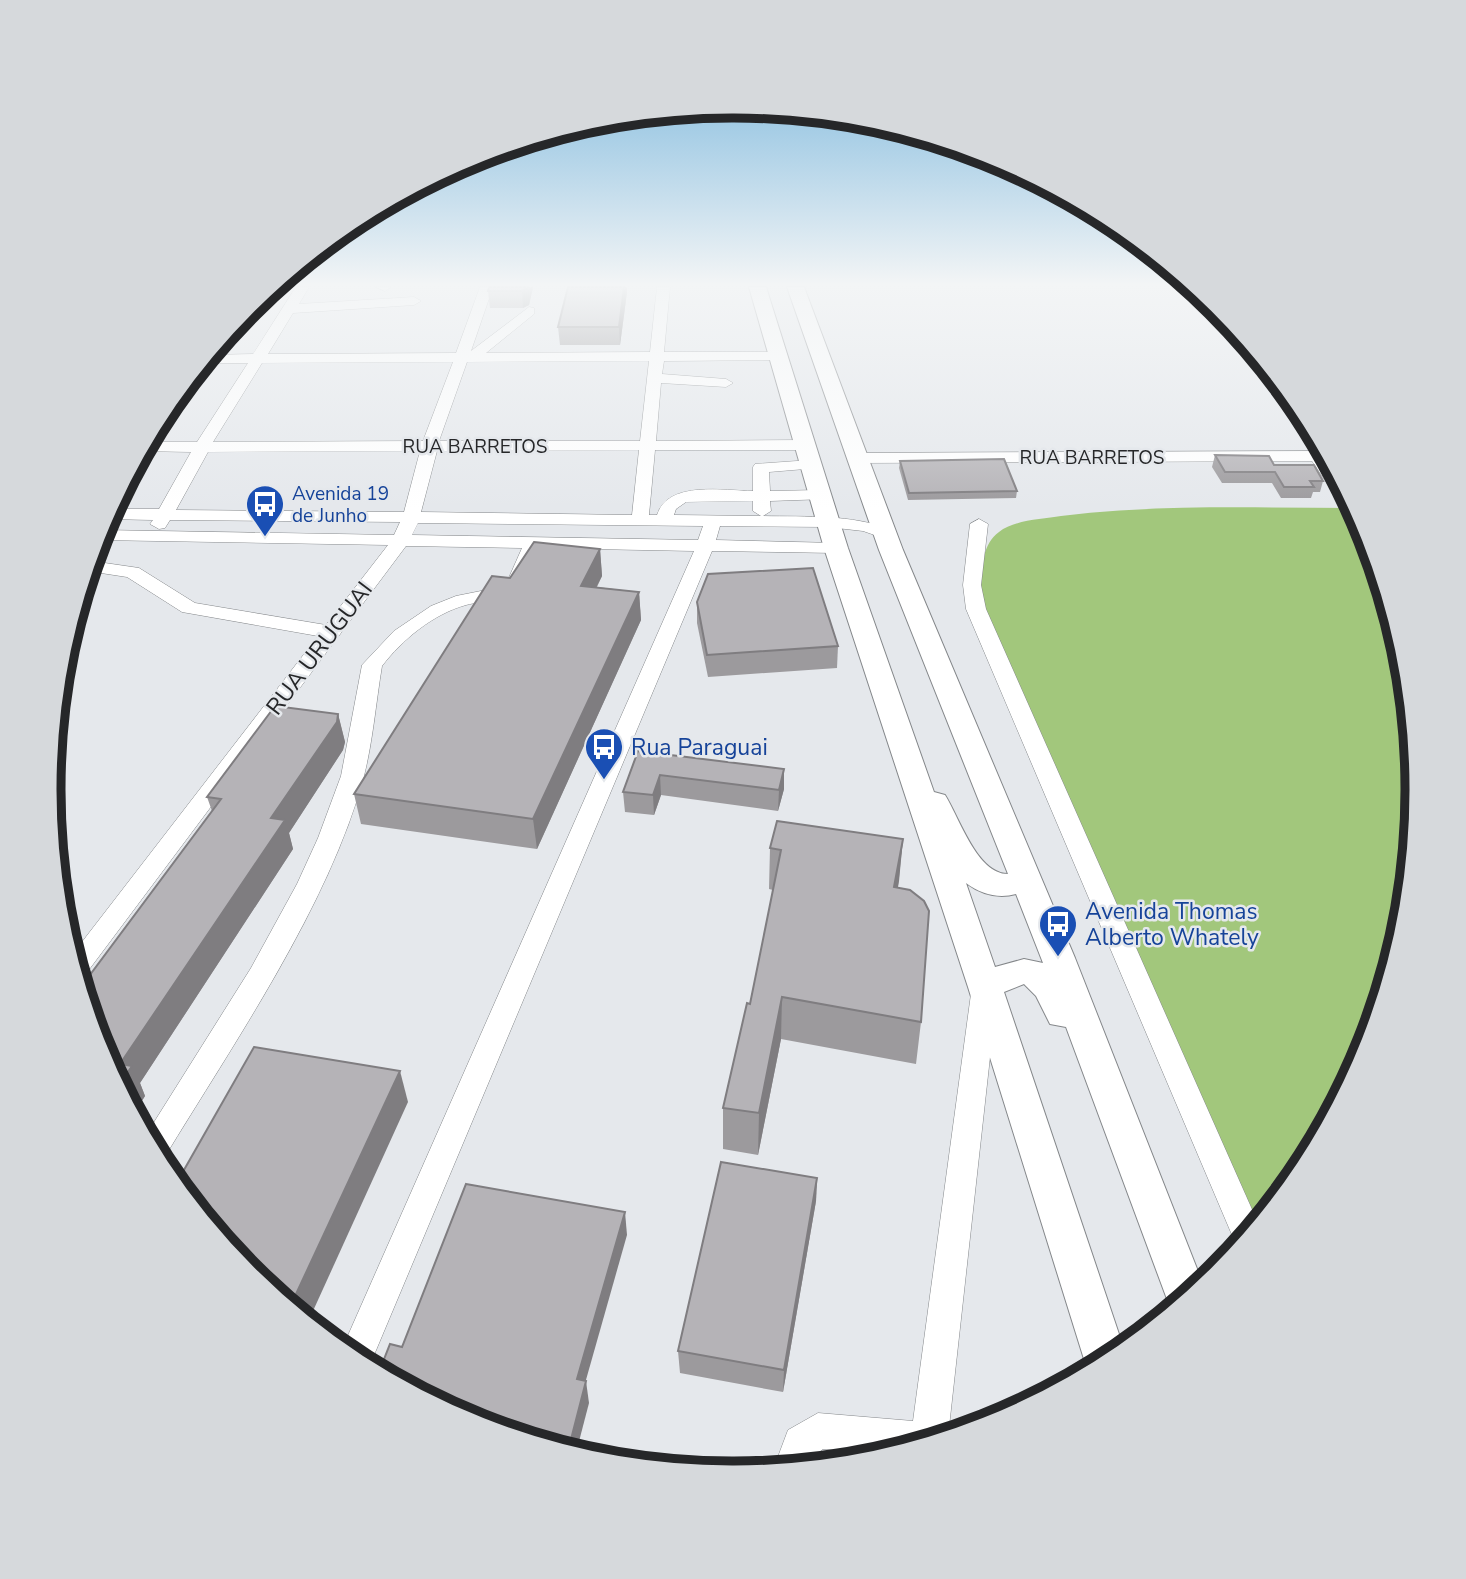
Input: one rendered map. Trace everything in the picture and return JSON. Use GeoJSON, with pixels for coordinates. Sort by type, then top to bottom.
{"type":"FeatureCollection","features":[{"type":"Feature","properties":{"kind":"main road"},"geometry":{"type":"LineString","coordinates":[[780,361],[832,535],[906,761],[985,987],[1102,1350]]}},
{"type":"Feature","properties":{"kind":"main road"},"geometry":{"type":"LineString","coordinates":[[822,361],[886,534],[1115,1105],[1184,1288]]}},
{"type":"Feature","properties":{"kind":"main road"},"geometry":{"type":"LineString","coordinates":[[906,761],[939,809],[967,866],[979,878],[990,886],[1003,887],[1026,880]]}},
{"type":"Feature","properties":{"kind":"main road"},"geometry":{"type":"LineString","coordinates":[[985,987],[1017,971],[1034,973],[1048,984],[1074,1036],[1115,1105]]}},
{"type":"Feature","properties":{"kind":"street"},"geometry":{"type":"LineString","coordinates":[[141,536],[159,524],[202,447],[258,361]]}},
{"type":"Feature","properties":{"kind":"street","name":"RUA URUGUAI"},"geometry":{"type":"LineString","coordinates":[[83,959],[401,540],[411,518],[429,445],[465,361]]}},
{"type":"Feature","properties":{"kind":"street"},"geometry":{"type":"LineString","coordinates":[[640,519],[656,361]]}},
{"type":"Feature","properties":{"kind":"street"},"geometry":{"type":"LineString","coordinates":[[654,378],[726,383]]}},
{"type":"Feature","properties":{"kind":"street","name":"RUA BARRETOS"},"geometry":{"type":"LineString","coordinates":[[155,447],[805,445]]}},
{"type":"Feature","properties":{"kind":"street","name":"RUA BARRETOS"},"geometry":{"type":"LineString","coordinates":[[858,457],[1316,456]]}},
{"type":"Feature","properties":{"kind":"street"},"geometry":{"type":"LineString","coordinates":[[762,521],[761,467],[811,465]]}},
{"type":"Feature","properties":{"kind":"street"},"geometry":{"type":"LineString","coordinates":[[664,519],[668,506],[682,497],[820,495]]}},
{"type":"Feature","properties":{"kind":"street"},"geometry":{"type":"LineString","coordinates":[[121,514],[762,521],[832,535]]}},
{"type":"Feature","properties":{"kind":"street"},"geometry":{"type":"LineString","coordinates":[[360,1348],[706,545],[713,520]]}},
{"type":"Feature","properties":{"kind":"street"},"geometry":{"type":"LineString","coordinates":[[979,524],[972,585],[976,609],[1244,1225]]}},
{"type":"Feature","properties":{"kind":"street"},"geometry":{"type":"LineString","coordinates":[[111,536],[706,545],[832,535],[866,526],[886,534]]}},
{"type":"Feature","properties":{"kind":"street"},"geometry":{"type":"LineString","coordinates":[[159,1139],[266,965],[305,890],[349,788],[373,665],[383,650],[435,612],[459,601],[512,588],[517,583],[533,542]]}},
{"type":"Feature","properties":{"kind":"street"},"geometry":{"type":"LineString","coordinates":[[99,567],[132,572],[189,608],[330,632]]}},
{"type":"Feature","properties":{"kind":"street"},"geometry":{"type":"LineString","coordinates":[[930,1431],[985,987]]}},
{"type":"Feature","properties":{"kind":"street"},"geometry":{"type":"LineString","coordinates":[[794,1458],[801,1443],[818,1431],[904,1439]]}},
{"type":"Feature","properties":{"kind":"green space"},"geometry":{"type":"Polygon","coordinates":[[[1244,507],[1343,508],[1369,574],[1392,658],[1399,702],[1405,790],[1399,877],[1392,921],[1382,963],[1354,1047],[1315,1125],[1292,1163],[1254,1213],[981,608],[980,589],[987,547],[999,532],[1020,522],[1097,512],[1244,507]]]}},
{"type":"Feature","properties":{"kind":"building"},"geometry":{"type":"Polygon","coordinates":[[[1215,455],[1269,456],[1274,465],[1314,465],[1323,481],[1310,481],[1314,487],[1284,487],[1275,472],[1225,472],[1215,455]]]}},
{"type":"Feature","properties":{"kind":"building"},"geometry":{"type":"Polygon","coordinates":[[[1004,459],[1017,491],[909,493],[900,461],[1004,459]]]}},
{"type":"Feature","properties":{"kind":"building"},"geometry":{"type":"Polygon","coordinates":[[[534,542],[600,549],[581,586],[639,592],[533,819],[354,794],[492,576],[510,578],[534,542]]]}},
{"type":"Feature","properties":{"kind":"building"},"geometry":{"type":"Polygon","coordinates":[[[813,568],[838,646],[707,655],[697,602],[708,574],[813,568]]]}},
{"type":"Feature","properties":{"kind":"building"},"geometry":{"type":"Polygon","coordinates":[[[275,706],[338,714],[337,722],[271,818],[285,820],[120,1064],[88,977],[221,799],[207,797],[275,706]]]}},
{"type":"Feature","properties":{"kind":"building"},"geometry":{"type":"Polygon","coordinates":[[[638,751],[784,769],[779,790],[660,775],[653,795],[623,792],[638,751]]]}},
{"type":"Feature","properties":{"kind":"building"},"geometry":{"type":"Polygon","coordinates":[[[777,821],[903,839],[894,887],[910,890],[924,901],[929,911],[921,1022],[782,997],[759,1113],[723,1108],[747,1003],[750,1004],[781,850],[770,848],[777,821]]]}},
{"type":"Feature","properties":{"kind":"building"},"geometry":{"type":"Polygon","coordinates":[[[254,1047],[400,1071],[294,1298],[228,1232],[182,1174],[254,1047]]]}},
{"type":"Feature","properties":{"kind":"building"},"geometry":{"type":"Polygon","coordinates":[[[120,1064],[132,1066],[126,1075],[120,1064]]]}},
{"type":"Feature","properties":{"kind":"building"},"geometry":{"type":"Polygon","coordinates":[[[721,1162],[817,1178],[784,1370],[678,1351],[721,1162]]]}},
{"type":"Feature","properties":{"kind":"building"},"geometry":{"type":"Polygon","coordinates":[[[466,1184],[625,1212],[577,1379],[586,1381],[571,1441],[517,1426],[476,1410],[436,1392],[383,1362],[390,1344],[402,1347],[466,1184]]]}},
{"type":"Feature","properties":{"kind":"place","name":"Avenida 19 de Junho"},"geometry":{"type":"Point","coordinates":[265,538]}},
{"type":"Feature","properties":{"kind":"place","name":"Rua Paraguai"},"geometry":{"type":"Point","coordinates":[604,781]}},
{"type":"Feature","properties":{"kind":"place","name":"Avenida Thomas Alberto Whately"},"geometry":{"type":"Point","coordinates":[1058,958]}}]}
